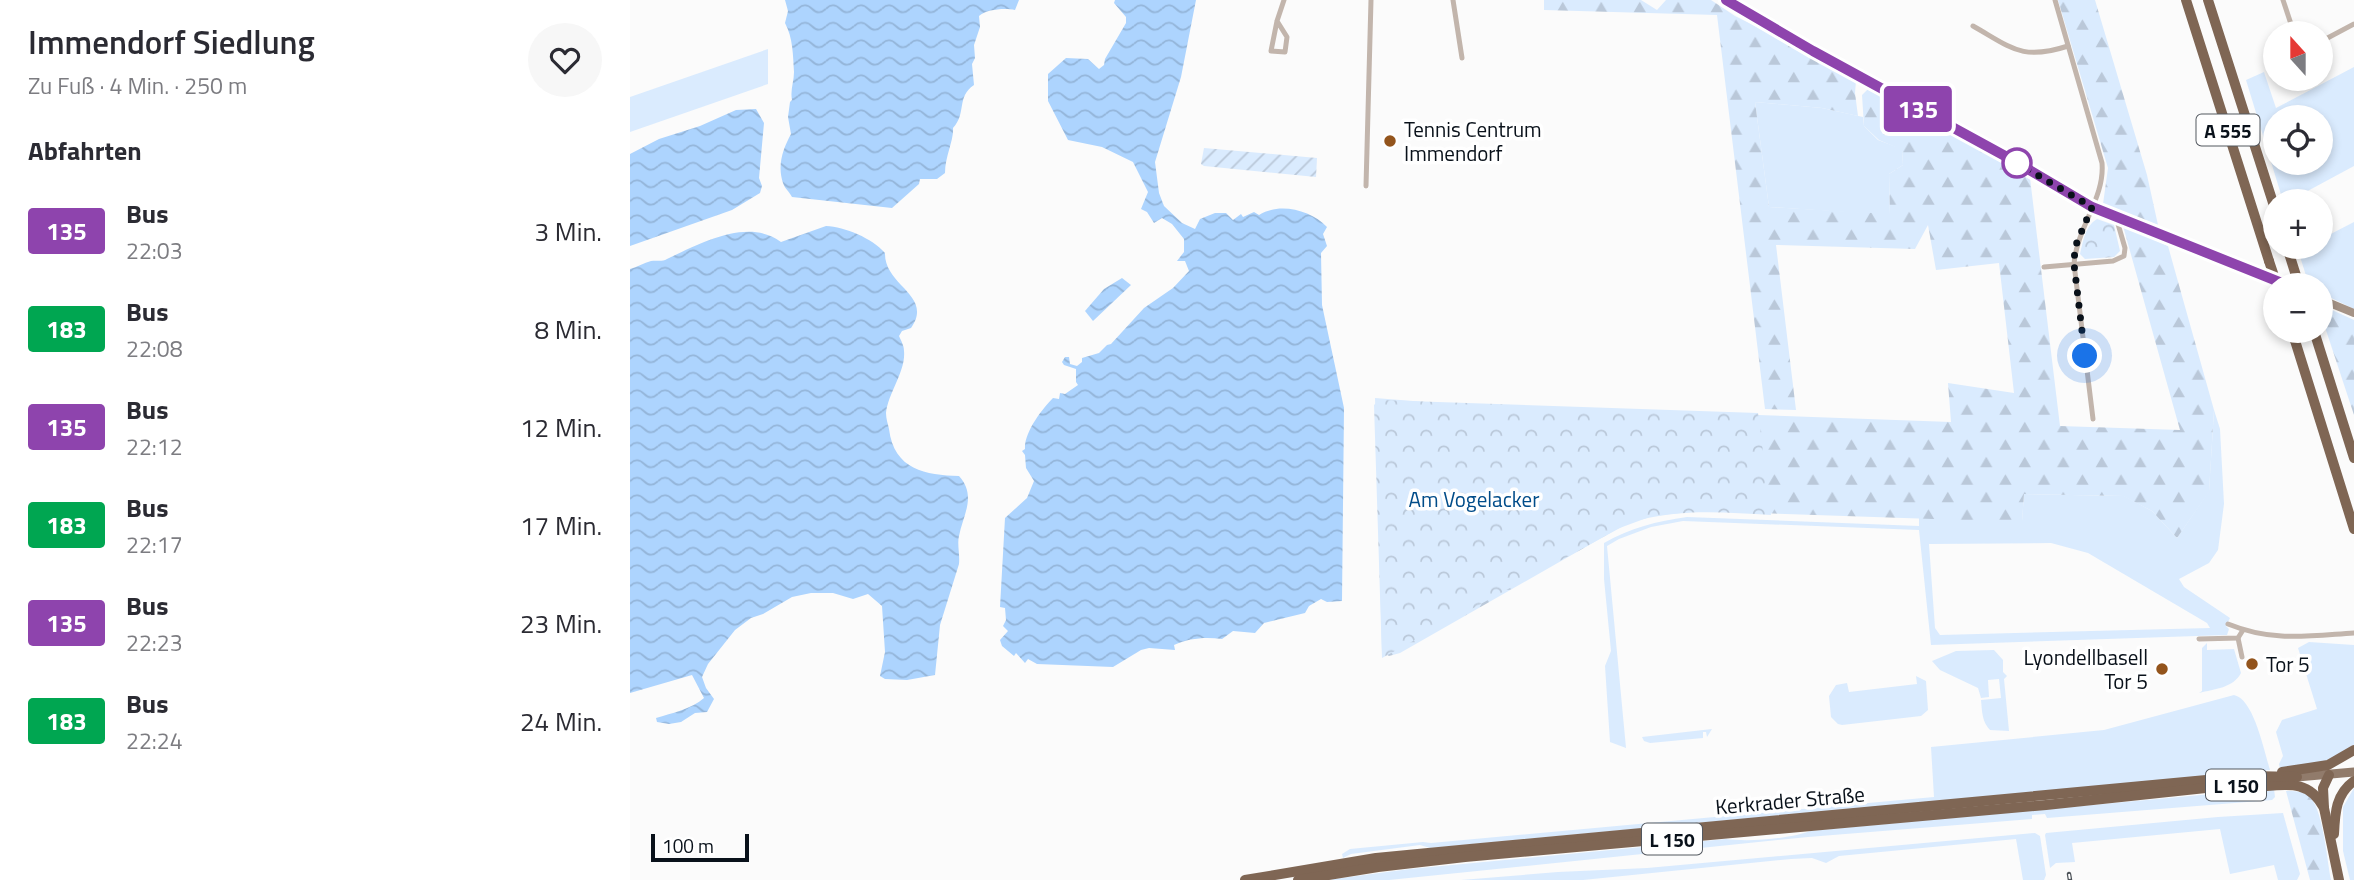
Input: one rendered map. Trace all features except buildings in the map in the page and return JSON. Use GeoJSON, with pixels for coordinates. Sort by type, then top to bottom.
{"type":"FeatureCollection","features":[{"type":"Feature","properties":{"kind":"highway","name":"A 555"},"geometry":{"type":"LineString","coordinates":[[2186,0],[2273,273]]}},
{"type":"Feature","properties":{"kind":"highway","name":"A 555"},"geometry":{"type":"LineString","coordinates":[[2208,0],[2269,189]]}},
{"type":"Feature","properties":{"kind":"highway"},"geometry":{"type":"LineString","coordinates":[[2296,343],[2354,529]]}},
{"type":"Feature","properties":{"kind":"highway"},"geometry":{"type":"LineString","coordinates":[[2318,343],[2354,458]]}},
{"type":"Feature","properties":{"kind":"highway"},"geometry":{"type":"LineString","coordinates":[[2249,776],[2321,767],[2354,750]]}},
{"type":"Feature","properties":{"kind":"highway"},"geometry":{"type":"LineString","coordinates":[[2323,808],[2323,788],[2329,775]]}},
{"type":"Feature","properties":{"kind":"highway","name":"Kerkrader Straße"},"geometry":{"type":"LineString","coordinates":[[1245,880],[1376,858],[2249,776],[2297,777]]}},
{"type":"Feature","properties":{"kind":"highway","name":"Kerkrader Straße"},"geometry":{"type":"LineString","coordinates":[[1298,880],[1465,857],[2175,792],[2297,777]]}},
{"type":"Feature","properties":{"kind":"highway"},"geometry":{"type":"LineString","coordinates":[[2333,848],[2338,798],[2345,787],[2354,781]]}},
{"type":"Feature","properties":{"kind":"highway"},"geometry":{"type":"LineString","coordinates":[[2175,792],[2292,785],[2308,788],[2317,795],[2323,808],[2339,880]]}},
{"type":"Feature","properties":{"kind":"main road","name":"Kerkrader Straße"},"geometry":{"type":"LineString","coordinates":[[2297,777],[2354,772]]}},
{"type":"Feature","properties":{"kind":"street"},"geometry":{"type":"LineString","coordinates":[[1276,20],[1287,37],[1285,52],[1271,51],[1276,20],[1284,0]]}},
{"type":"Feature","properties":{"kind":"street"},"geometry":{"type":"LineString","coordinates":[[1366,186],[1371,0]]}},
{"type":"Feature","properties":{"kind":"street"},"geometry":{"type":"LineString","coordinates":[[1453,0],[1462,58]]}},
{"type":"Feature","properties":{"kind":"street"},"geometry":{"type":"LineString","coordinates":[[1726,0],[2092,207],[2263,275]]}},
{"type":"Feature","properties":{"kind":"street"},"geometry":{"type":"LineString","coordinates":[[2055,0],[2102,163],[2099,191],[2075,247],[2074,264],[2093,419]]}},
{"type":"Feature","properties":{"kind":"street"},"geometry":{"type":"LineString","coordinates":[[2283,0],[2290,21]]}},
{"type":"Feature","properties":{"kind":"street"},"geometry":{"type":"LineString","coordinates":[[2333,35],[2354,24]]}},
{"type":"Feature","properties":{"kind":"street"},"geometry":{"type":"LineString","coordinates":[[1973,26],[2025,53],[2042,53],[2068,46]]}},
{"type":"Feature","properties":{"kind":"street"},"geometry":{"type":"LineString","coordinates":[[2044,267],[2113,261],[2124,256],[2125,248],[2116,216]]}},
{"type":"Feature","properties":{"kind":"street"},"geometry":{"type":"LineString","coordinates":[[2333,304],[2354,313]]}},
{"type":"Feature","properties":{"kind":"street"},"geometry":{"type":"LineString","coordinates":[[2228,624],[2274,637],[2354,633]]}},
{"type":"Feature","properties":{"kind":"street"},"geometry":{"type":"LineString","coordinates":[[2242,657],[2238,638],[2243,630]]}},
{"type":"Feature","properties":{"kind":"street"},"geometry":{"type":"LineString","coordinates":[[2199,639],[2238,638]]}},
{"type":"Feature","properties":{"kind":"green space"},"geometry":{"type":"Polygon","coordinates":[[[1544,0],[1641,0],[1657,10],[1666,0],[1711,0],[1735,16],[1856,81],[1858,116],[1822,108],[1755,102],[1769,207],[1890,214],[1889,174],[1903,165],[1902,150],[1879,140],[1864,126],[1862,95],[1869,88],[2030,178],[2060,426],[2180,430],[2123,226],[2168,246],[2214,410],[2209,492],[2177,538],[2152,511],[2123,496],[2024,494],[2022,522],[1700,511],[1652,516],[1617,529],[1400,653],[1389,656],[1382,652],[1375,398],[1451,404],[1951,422],[1948,383],[2014,393],[1999,263],[1936,270],[1928,225],[1915,249],[1776,245],[1796,410],[1765,409],[1717,15],[1544,10],[1544,0]]]}},
{"type":"Feature","properties":{"kind":"green space"},"geometry":{"type":"Polygon","coordinates":[[[2058,0],[2095,0],[2147,175],[2158,225],[2103,204],[2108,168],[2058,0]]]}},
{"type":"Feature","properties":{"kind":"green space"},"geometry":{"type":"Polygon","coordinates":[[[768,49],[768,84],[630,132],[630,97],[768,49]]]}},
{"type":"Feature","properties":{"kind":"green space"},"geometry":{"type":"Polygon","coordinates":[[[2354,67],[2354,166],[2311,189],[2279,189],[2275,175],[2333,175],[2333,105],[2282,105],[2308,91],[2333,91],[2333,78],[2354,67]]]}},
{"type":"Feature","properties":{"kind":"green space"},"geometry":{"type":"Polygon","coordinates":[[[2263,72],[2263,91],[2270,91],[2275,105],[2263,105],[2263,136],[2246,80],[2263,72]]]}},
{"type":"Feature","properties":{"kind":"green space"},"geometry":{"type":"Polygon","coordinates":[[[1755,102],[1822,108],[1863,117],[1864,126],[1878,140],[1902,149],[1903,165],[1889,174],[1890,215],[1769,207],[1755,102]]]}},
{"type":"Feature","properties":{"kind":"green space"},"geometry":{"type":"Polygon","coordinates":[[[1204,148],[1317,158],[1316,177],[1204,166],[1201,164],[1204,148]]]}},
{"type":"Feature","properties":{"kind":"green space"},"geometry":{"type":"Polygon","coordinates":[[[2097,219],[2114,225],[2120,251],[2114,257],[2085,259],[2080,254],[2084,239],[2087,230],[2097,219]]]}},
{"type":"Feature","properties":{"kind":"green space"},"geometry":{"type":"Polygon","coordinates":[[[2354,222],[2354,309],[2333,299],[2333,273],[2305,273],[2301,259],[2333,259],[2333,233],[2354,222]]]}},
{"type":"Feature","properties":{"kind":"green space"},"geometry":{"type":"Polygon","coordinates":[[[2333,310],[2354,320],[2354,415],[2330,343],[2333,343],[2333,310]]]}},
{"type":"Feature","properties":{"kind":"green space","name":"Am Vogelacker"},"geometry":{"type":"Polygon","coordinates":[[[1379,400],[1758,413],[1771,515],[1682,513],[1629,523],[1382,658],[1374,405],[1379,400]]]}},
{"type":"Feature","properties":{"kind":"green space"},"geometry":{"type":"Polygon","coordinates":[[[2214,410],[2220,429],[2224,504],[2218,550],[2209,563],[2179,579],[2184,587],[2230,618],[2226,626],[2229,629],[2227,635],[1931,645],[1919,530],[1683,521],[1651,527],[1619,539],[1607,546],[1626,748],[1610,742],[1605,666],[1611,651],[1604,579],[1604,543],[1624,533],[1654,523],[1687,517],[1919,526],[1919,517],[2022,521],[2024,494],[2124,496],[2152,511],[2177,538],[2209,491],[2214,410]],[[2051,543],[1929,544],[1935,628],[1940,635],[2210,628],[2207,623],[2088,553],[2051,543]]]}},
{"type":"Feature","properties":{"kind":"green space"},"geometry":{"type":"Polygon","coordinates":[[[2309,642],[2354,645],[2354,745],[2322,763],[2280,769],[2283,756],[2276,732],[2282,720],[2317,709],[2298,648],[2309,642]]]}},
{"type":"Feature","properties":{"kind":"green space"},"geometry":{"type":"Polygon","coordinates":[[[2207,643],[2207,650],[2234,649],[2241,673],[2228,685],[2199,693],[2202,691],[2202,648],[2207,643]]]}},
{"type":"Feature","properties":{"kind":"green space"},"geometry":{"type":"Polygon","coordinates":[[[1994,650],[2003,660],[2003,672],[2007,676],[2004,679],[2009,731],[1990,730],[1983,716],[1981,700],[2001,698],[1999,679],[1988,680],[1989,697],[1981,698],[1978,688],[1940,670],[1932,661],[1956,651],[1994,650]]]}},
{"type":"Feature","properties":{"kind":"green space"},"geometry":{"type":"Polygon","coordinates":[[[1916,676],[1926,681],[1928,710],[1921,716],[1842,725],[1831,717],[1829,696],[1836,685],[1847,683],[1849,692],[1917,684],[1916,676]]]}},
{"type":"Feature","properties":{"kind":"green space"},"geometry":{"type":"Polygon","coordinates":[[[2234,695],[2241,699],[2253,715],[2270,770],[1430,848],[1420,845],[1351,854],[1343,858],[1342,854],[1350,849],[1934,797],[1931,747],[2104,730],[2234,695]]]}},
{"type":"Feature","properties":{"kind":"green space"},"geometry":{"type":"Polygon","coordinates":[[[1712,729],[1707,737],[1706,732],[1703,732],[1703,738],[1650,743],[1642,737],[1712,729]]]}},
{"type":"Feature","properties":{"kind":"green space"},"geometry":{"type":"Polygon","coordinates":[[[2354,788],[2354,880],[2350,880],[2343,851],[2343,807],[2354,788]]]}},
{"type":"Feature","properties":{"kind":"green space"},"geometry":{"type":"Polygon","coordinates":[[[2274,789],[2275,797],[2272,800],[2047,818],[2045,814],[2032,815],[2032,819],[1808,837],[1389,880],[1326,880],[1410,869],[1726,839],[1769,839],[1810,831],[2274,789]]]}},
{"type":"Feature","properties":{"kind":"green space"},"geometry":{"type":"Polygon","coordinates":[[[2286,791],[2303,793],[2313,801],[2324,834],[2331,880],[2310,880],[2286,791]]]}},
{"type":"Feature","properties":{"kind":"green space"},"geometry":{"type":"Polygon","coordinates":[[[2283,813],[2300,874],[2297,880],[2278,880],[2274,865],[2230,874],[2220,829],[2072,843],[2075,862],[2056,863],[2050,868],[2046,833],[2283,813]]]}},
{"type":"Feature","properties":{"kind":"green space"},"geometry":{"type":"Polygon","coordinates":[[[2035,833],[2040,836],[2046,875],[2044,880],[2023,880],[2016,839],[1839,856],[1826,863],[1812,858],[1791,859],[1583,880],[1461,880],[1647,868],[2035,833]]]}},
{"type":"Feature","properties":{"kind":"water"},"geometry":{"type":"Polygon","coordinates":[[[785,0],[1019,0],[1015,10],[996,10],[979,16],[980,27],[972,64],[974,85],[965,95],[960,117],[953,128],[945,173],[937,179],[920,179],[919,184],[892,208],[792,197],[781,176],[783,151],[791,134],[788,117],[794,72],[791,41],[785,23],[788,11],[785,0]]]}},
{"type":"Feature","properties":{"kind":"water"},"geometry":{"type":"Polygon","coordinates":[[[1115,0],[1196,0],[1181,77],[1155,162],[1159,193],[1164,206],[1182,223],[1195,229],[1200,219],[1215,213],[1226,213],[1233,220],[1241,214],[1243,217],[1254,212],[1259,215],[1276,209],[1304,212],[1327,227],[1323,234],[1327,246],[1321,253],[1322,305],[1344,408],[1342,601],[1327,602],[1321,599],[1309,606],[1305,613],[1264,623],[1255,633],[1233,631],[1222,639],[1198,639],[1180,643],[1174,645],[1175,650],[1141,650],[1113,667],[1037,664],[1028,659],[1025,663],[1016,653],[1014,656],[1002,646],[1000,640],[1008,631],[1003,626],[1006,620],[1005,608],[1000,607],[1005,518],[1027,498],[1034,481],[1026,468],[1022,451],[1025,449],[1028,435],[1039,414],[1053,398],[1059,399],[1060,393],[1065,394],[1078,385],[1076,369],[1064,365],[1062,362],[1065,357],[1069,357],[1070,364],[1077,366],[1082,362],[1082,358],[1099,353],[1111,344],[1144,308],[1173,288],[1189,271],[1185,261],[1177,261],[1184,252],[1184,239],[1172,224],[1162,218],[1154,223],[1147,212],[1141,209],[1148,192],[1133,162],[1102,147],[1068,140],[1048,101],[1048,74],[1066,58],[1088,59],[1099,69],[1104,65],[1126,23],[1126,17],[1114,3],[1115,0]]]}},
{"type":"Feature","properties":{"kind":"water"},"geometry":{"type":"Polygon","coordinates":[[[756,109],[764,123],[760,193],[732,210],[630,246],[630,154],[659,139],[700,126],[736,110],[756,109]]]}},
{"type":"Feature","properties":{"kind":"water"},"geometry":{"type":"Polygon","coordinates":[[[826,226],[858,234],[880,248],[885,253],[892,274],[913,298],[916,307],[916,317],[911,328],[902,331],[899,336],[904,347],[904,359],[886,413],[892,443],[897,453],[905,462],[924,472],[959,476],[967,491],[967,506],[958,539],[959,564],[940,625],[935,675],[907,680],[885,679],[880,676],[885,652],[882,606],[868,594],[853,599],[833,593],[811,593],[792,597],[751,618],[735,630],[708,664],[702,677],[714,699],[707,712],[695,713],[681,722],[657,722],[656,718],[688,708],[704,698],[692,675],[630,693],[630,269],[651,261],[665,260],[724,235],[754,232],[781,242],[826,226]]]}},
{"type":"Feature","properties":{"kind":"water"},"geometry":{"type":"Polygon","coordinates":[[[1122,278],[1131,285],[1093,321],[1085,311],[1104,289],[1122,278]]]}},
{"type":"Feature","properties":{"kind":"railway"},"geometry":{"type":"LineString","coordinates":[[2069,874],[2070,880]]}},
{"type":"Feature","properties":{"kind":"bus line","name":"135"},"geometry":{"type":"LineString","coordinates":[[1726,0],[2092,207],[2263,275]]}},
{"type":"Feature","properties":{"kind":"place","name":"Tennis Centrum Immendorf"},"geometry":{"type":"Point","coordinates":[1390,141]}},
{"type":"Feature","properties":{"kind":"place","name":"Tor 5"},"geometry":{"type":"Point","coordinates":[2252,664]}},
{"type":"Feature","properties":{"kind":"place","name":"Lyondellbasell Tor 5"},"geometry":{"type":"Point","coordinates":[2162,669]}},
{"type":"Feature","properties":{"kind":"route"},"geometry":{"type":"LineString","coordinates":[[2017,163],[2092,207],[2079,234],[2074,264],[2085,356]]}}]}
